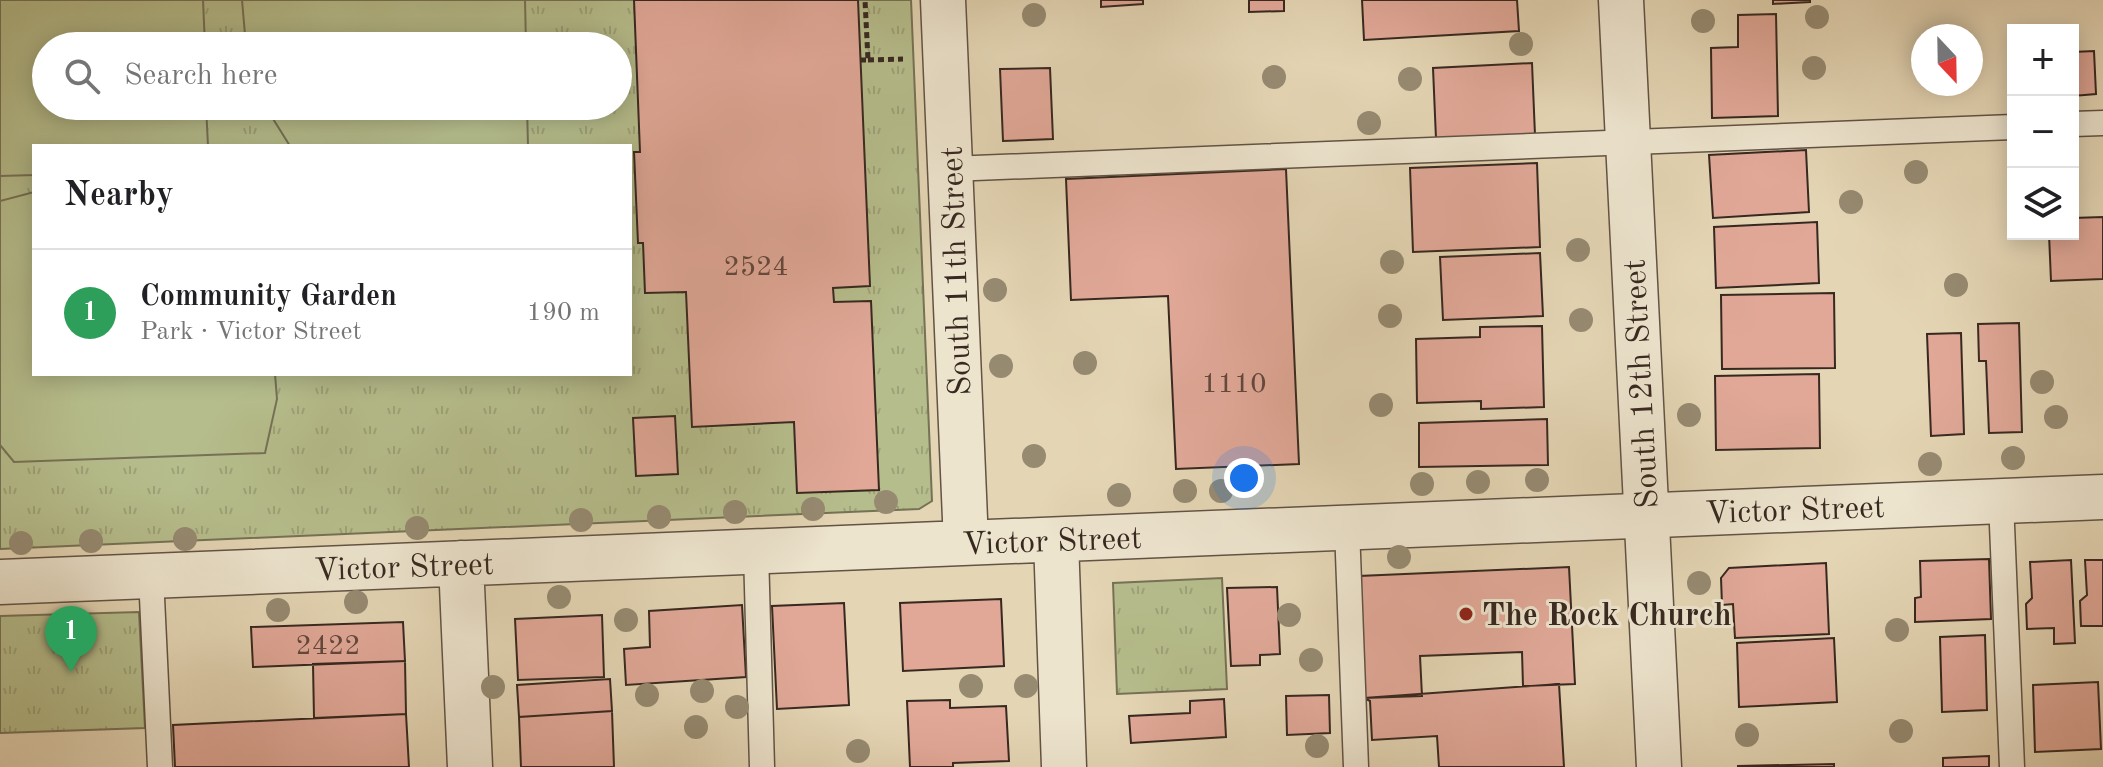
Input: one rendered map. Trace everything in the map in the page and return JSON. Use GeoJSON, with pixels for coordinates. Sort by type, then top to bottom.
{"type":"FeatureCollection","features":[{"type":"Feature","properties":{"kind":"street","name":"South 11th Street"},"geometry":{"type":"LineString","coordinates":[[943,0],[966,543]]}},
{"type":"Feature","properties":{"kind":"street","name":"South 12th Street"},"geometry":{"type":"LineString","coordinates":[[1621,0],[1659,767]]}},
{"type":"Feature","properties":{"kind":"street","name":"Victor Street"},"geometry":{"type":"LineString","coordinates":[[0,582],[2103,497]]}},
{"type":"Feature","properties":{"kind":"street"},"geometry":{"type":"LineString","coordinates":[[1056,540],[1064,767]]}},
{"type":"Feature","properties":{"kind":"street"},"geometry":{"type":"LineString","coordinates":[[461,563],[470,767]]}},
{"type":"Feature","properties":{"kind":"lane"},"geometry":{"type":"LineString","coordinates":[[2079,124],[2103,123]]}},
{"type":"Feature","properties":{"kind":"lane"},"geometry":{"type":"LineString","coordinates":[[950,169],[2007,127]]}},
{"type":"Feature","properties":{"kind":"lane"},"geometry":{"type":"LineString","coordinates":[[2001,501],[2012,767]]}},
{"type":"Feature","properties":{"kind":"lane"},"geometry":{"type":"LineString","coordinates":[[1347,528],[1356,767]]}},
{"type":"Feature","properties":{"kind":"lane"},"geometry":{"type":"LineString","coordinates":[[756,552],[762,767]]}},
{"type":"Feature","properties":{"kind":"lane"},"geometry":{"type":"LineString","coordinates":[[151,576],[160,767]]}},
{"type":"Feature","properties":{"kind":"path"},"geometry":{"type":"LineString","coordinates":[[865,0],[868,60]]}},
{"type":"Feature","properties":{"kind":"path"},"geometry":{"type":"LineString","coordinates":[[860,60],[907,59]]}},
{"type":"Feature","properties":{"kind":"green space"},"geometry":{"type":"Polygon","coordinates":[[[0,0],[911,0],[932,501],[919,509],[0,549],[0,0]]]}},
{"type":"Feature","properties":{"kind":"green space"},"geometry":{"type":"Polygon","coordinates":[[[0,0],[203,0],[204,32],[32,32],[32,120],[207,120],[208,144],[32,144],[32,175],[0,176],[0,0]]]}},
{"type":"Feature","properties":{"kind":"green space"},"geometry":{"type":"Polygon","coordinates":[[[242,0],[525,0],[526,32],[245,32],[242,0]]]}},
{"type":"Feature","properties":{"kind":"green space"},"geometry":{"type":"Polygon","coordinates":[[[274,120],[527,120],[528,144],[289,144],[274,120]]]}},
{"type":"Feature","properties":{"kind":"green space"},"geometry":{"type":"Polygon","coordinates":[[[32,193],[32,376],[275,376],[277,399],[265,453],[14,462],[0,445],[0,201],[32,193]]]}},
{"type":"Feature","properties":{"kind":"green space"},"geometry":{"type":"Polygon","coordinates":[[[1222,578],[1227,689],[1117,694],[1113,583],[1222,578]]]}},
{"type":"Feature","properties":{"kind":"green space"},"geometry":{"type":"Polygon","coordinates":[[[139,612],[145,728],[0,733],[0,616],[139,612]]]}},
{"type":"Feature","properties":{"kind":"building"},"geometry":{"type":"Polygon","coordinates":[[[634,0],[858,0],[870,286],[833,288],[834,302],[871,301],[879,490],[797,493],[794,422],[692,427],[686,292],[645,293],[643,243],[638,243],[634,152],[640,152],[634,0]]]}},
{"type":"Feature","properties":{"kind":"building"},"geometry":{"type":"Polygon","coordinates":[[[1101,0],[1143,0],[1143,4],[1101,7],[1101,0]]]}},
{"type":"Feature","properties":{"kind":"building"},"geometry":{"type":"Polygon","coordinates":[[[1249,0],[1284,0],[1284,11],[1249,12],[1249,0]]]}},
{"type":"Feature","properties":{"kind":"building"},"geometry":{"type":"Polygon","coordinates":[[[1362,0],[1517,0],[1519,31],[1364,40],[1362,0]]]}},
{"type":"Feature","properties":{"kind":"building"},"geometry":{"type":"Polygon","coordinates":[[[1773,0],[1810,0],[1810,2],[1773,4],[1773,0]]]}},
{"type":"Feature","properties":{"kind":"building"},"geometry":{"type":"Polygon","coordinates":[[[1776,14],[1778,116],[1712,118],[1711,48],[1738,47],[1738,15],[1776,14]]]}},
{"type":"Feature","properties":{"kind":"building"},"geometry":{"type":"Polygon","coordinates":[[[2094,51],[2096,94],[2079,95],[2079,52],[2094,51]]]}},
{"type":"Feature","properties":{"kind":"building"},"geometry":{"type":"Polygon","coordinates":[[[1532,63],[1535,135],[1436,139],[1433,68],[1532,63]]]}},
{"type":"Feature","properties":{"kind":"building"},"geometry":{"type":"Polygon","coordinates":[[[1050,68],[1053,139],[1003,141],[1000,69],[1050,68]]]}},
{"type":"Feature","properties":{"kind":"building"},"geometry":{"type":"Polygon","coordinates":[[[1806,150],[1809,212],[1713,218],[1709,155],[1806,150]]]}},
{"type":"Feature","properties":{"kind":"building"},"geometry":{"type":"Polygon","coordinates":[[[1537,163],[1540,247],[1413,252],[1410,168],[1537,163]]]}},
{"type":"Feature","properties":{"kind":"building"},"geometry":{"type":"Polygon","coordinates":[[[1286,169],[1299,464],[1176,469],[1168,296],[1071,300],[1066,179],[1286,169]]]}},
{"type":"Feature","properties":{"kind":"building"},"geometry":{"type":"Polygon","coordinates":[[[2103,217],[2103,279],[2051,281],[2049,240],[2079,240],[2079,218],[2103,217]]]}},
{"type":"Feature","properties":{"kind":"building"},"geometry":{"type":"Polygon","coordinates":[[[1817,222],[1819,283],[1716,288],[1714,227],[1817,222]]]}},
{"type":"Feature","properties":{"kind":"building"},"geometry":{"type":"Polygon","coordinates":[[[1540,253],[1543,316],[1443,320],[1440,257],[1540,253]]]}},
{"type":"Feature","properties":{"kind":"building"},"geometry":{"type":"Polygon","coordinates":[[[1834,293],[1835,368],[1722,369],[1721,295],[1834,293]]]}},
{"type":"Feature","properties":{"kind":"building"},"geometry":{"type":"Polygon","coordinates":[[[2019,323],[2022,432],[1989,433],[1986,361],[1979,361],[1978,324],[2019,323]]]}},
{"type":"Feature","properties":{"kind":"building"},"geometry":{"type":"Polygon","coordinates":[[[1542,326],[1544,407],[1481,409],[1481,401],[1417,403],[1416,339],[1480,337],[1480,327],[1542,326]]]}},
{"type":"Feature","properties":{"kind":"building"},"geometry":{"type":"Polygon","coordinates":[[[1961,333],[1964,434],[1931,436],[1927,334],[1961,333]]]}},
{"type":"Feature","properties":{"kind":"building"},"geometry":{"type":"Polygon","coordinates":[[[1819,374],[1820,448],[1716,450],[1715,376],[1819,374]]]}},
{"type":"Feature","properties":{"kind":"building"},"geometry":{"type":"Polygon","coordinates":[[[675,416],[678,474],[636,476],[633,418],[675,416]]]}},
{"type":"Feature","properties":{"kind":"building"},"geometry":{"type":"Polygon","coordinates":[[[1547,419],[1548,465],[1419,467],[1419,423],[1547,419]]]}},
{"type":"Feature","properties":{"kind":"building"},"geometry":{"type":"Polygon","coordinates":[[[1989,559],[1991,619],[1915,622],[1915,598],[1921,597],[1920,561],[1989,559]]]}},
{"type":"Feature","properties":{"kind":"building"},"geometry":{"type":"Polygon","coordinates":[[[2071,560],[2075,643],[2054,644],[2054,628],[2027,629],[2026,604],[2032,598],[2030,562],[2071,560]]]}},
{"type":"Feature","properties":{"kind":"building"},"geometry":{"type":"Polygon","coordinates":[[[2085,560],[2103,560],[2103,626],[2081,626],[2080,601],[2087,595],[2085,560]]]}},
{"type":"Feature","properties":{"kind":"building"},"geometry":{"type":"Polygon","coordinates":[[[1826,563],[1829,634],[1735,638],[1733,604],[1722,605],[1721,578],[1729,568],[1826,563]]]}},
{"type":"Feature","properties":{"kind":"building","name":"The Rock Church"},"geometry":{"type":"Polygon","coordinates":[[[1569,567],[1575,684],[1523,686],[1522,652],[1420,656],[1422,696],[1364,698],[1359,576],[1569,567]]]}},
{"type":"Feature","properties":{"kind":"building"},"geometry":{"type":"Polygon","coordinates":[[[1277,587],[1280,654],[1260,655],[1260,665],[1231,666],[1227,588],[1277,587]]]}},
{"type":"Feature","properties":{"kind":"building"},"geometry":{"type":"Polygon","coordinates":[[[1001,599],[1004,666],[903,671],[900,603],[1001,599]]]}},
{"type":"Feature","properties":{"kind":"building"},"geometry":{"type":"Polygon","coordinates":[[[844,603],[849,705],[777,709],[772,606],[844,603]]]}},
{"type":"Feature","properties":{"kind":"building"},"geometry":{"type":"Polygon","coordinates":[[[742,605],[746,677],[626,685],[624,649],[650,647],[649,611],[742,605]]]}},
{"type":"Feature","properties":{"kind":"building"},"geometry":{"type":"Polygon","coordinates":[[[602,615],[604,677],[518,680],[515,619],[602,615]]]}},
{"type":"Feature","properties":{"kind":"building"},"geometry":{"type":"Polygon","coordinates":[[[403,622],[405,661],[253,667],[251,627],[403,622]]]}},
{"type":"Feature","properties":{"kind":"building"},"geometry":{"type":"Polygon","coordinates":[[[1985,635],[1987,710],[1942,712],[1940,637],[1985,635]]]}},
{"type":"Feature","properties":{"kind":"building"},"geometry":{"type":"Polygon","coordinates":[[[1834,638],[1837,702],[1739,707],[1737,643],[1834,638]]]}},
{"type":"Feature","properties":{"kind":"building"},"geometry":{"type":"Polygon","coordinates":[[[405,661],[406,714],[314,718],[313,664],[405,661]]]}},
{"type":"Feature","properties":{"kind":"building"},"geometry":{"type":"Polygon","coordinates":[[[610,679],[612,711],[519,717],[517,685],[610,679]]]}},
{"type":"Feature","properties":{"kind":"building"},"geometry":{"type":"Polygon","coordinates":[[[2098,682],[2101,749],[2035,752],[2033,685],[2098,682]]]}},
{"type":"Feature","properties":{"kind":"building"},"geometry":{"type":"Polygon","coordinates":[[[1559,684],[1564,767],[1439,767],[1437,736],[1372,740],[1370,701],[1364,698],[1559,684]]]}},
{"type":"Feature","properties":{"kind":"building"},"geometry":{"type":"Polygon","coordinates":[[[1329,695],[1330,733],[1287,735],[1286,696],[1329,695]]]}},
{"type":"Feature","properties":{"kind":"building"},"geometry":{"type":"Polygon","coordinates":[[[1224,699],[1226,737],[1131,743],[1129,716],[1190,713],[1190,701],[1224,699]]]}},
{"type":"Feature","properties":{"kind":"building"},"geometry":{"type":"Polygon","coordinates":[[[950,700],[950,708],[1006,706],[1009,761],[953,763],[953,767],[910,767],[907,701],[950,700]]]}},
{"type":"Feature","properties":{"kind":"building"},"geometry":{"type":"Polygon","coordinates":[[[612,711],[614,767],[521,767],[519,717],[612,711]]]}},
{"type":"Feature","properties":{"kind":"building"},"geometry":{"type":"Polygon","coordinates":[[[406,714],[409,767],[175,767],[173,725],[406,714]]]}},
{"type":"Feature","properties":{"kind":"building"},"geometry":{"type":"Polygon","coordinates":[[[1989,756],[1989,767],[1943,767],[1943,758],[1989,756]]]}},
{"type":"Feature","properties":{"kind":"building"},"geometry":{"type":"Polygon","coordinates":[[[1834,764],[1834,767],[1738,767],[1738,766],[1834,764]]]}},
{"type":"Feature","properties":{"kind":"place","name":"The Rock Church"},"geometry":{"type":"Point","coordinates":[1466,614]}},
{"type":"Feature","properties":{"kind":"place","name":"Community Garden"},"geometry":{"type":"Point","coordinates":[71,672]}}]}
